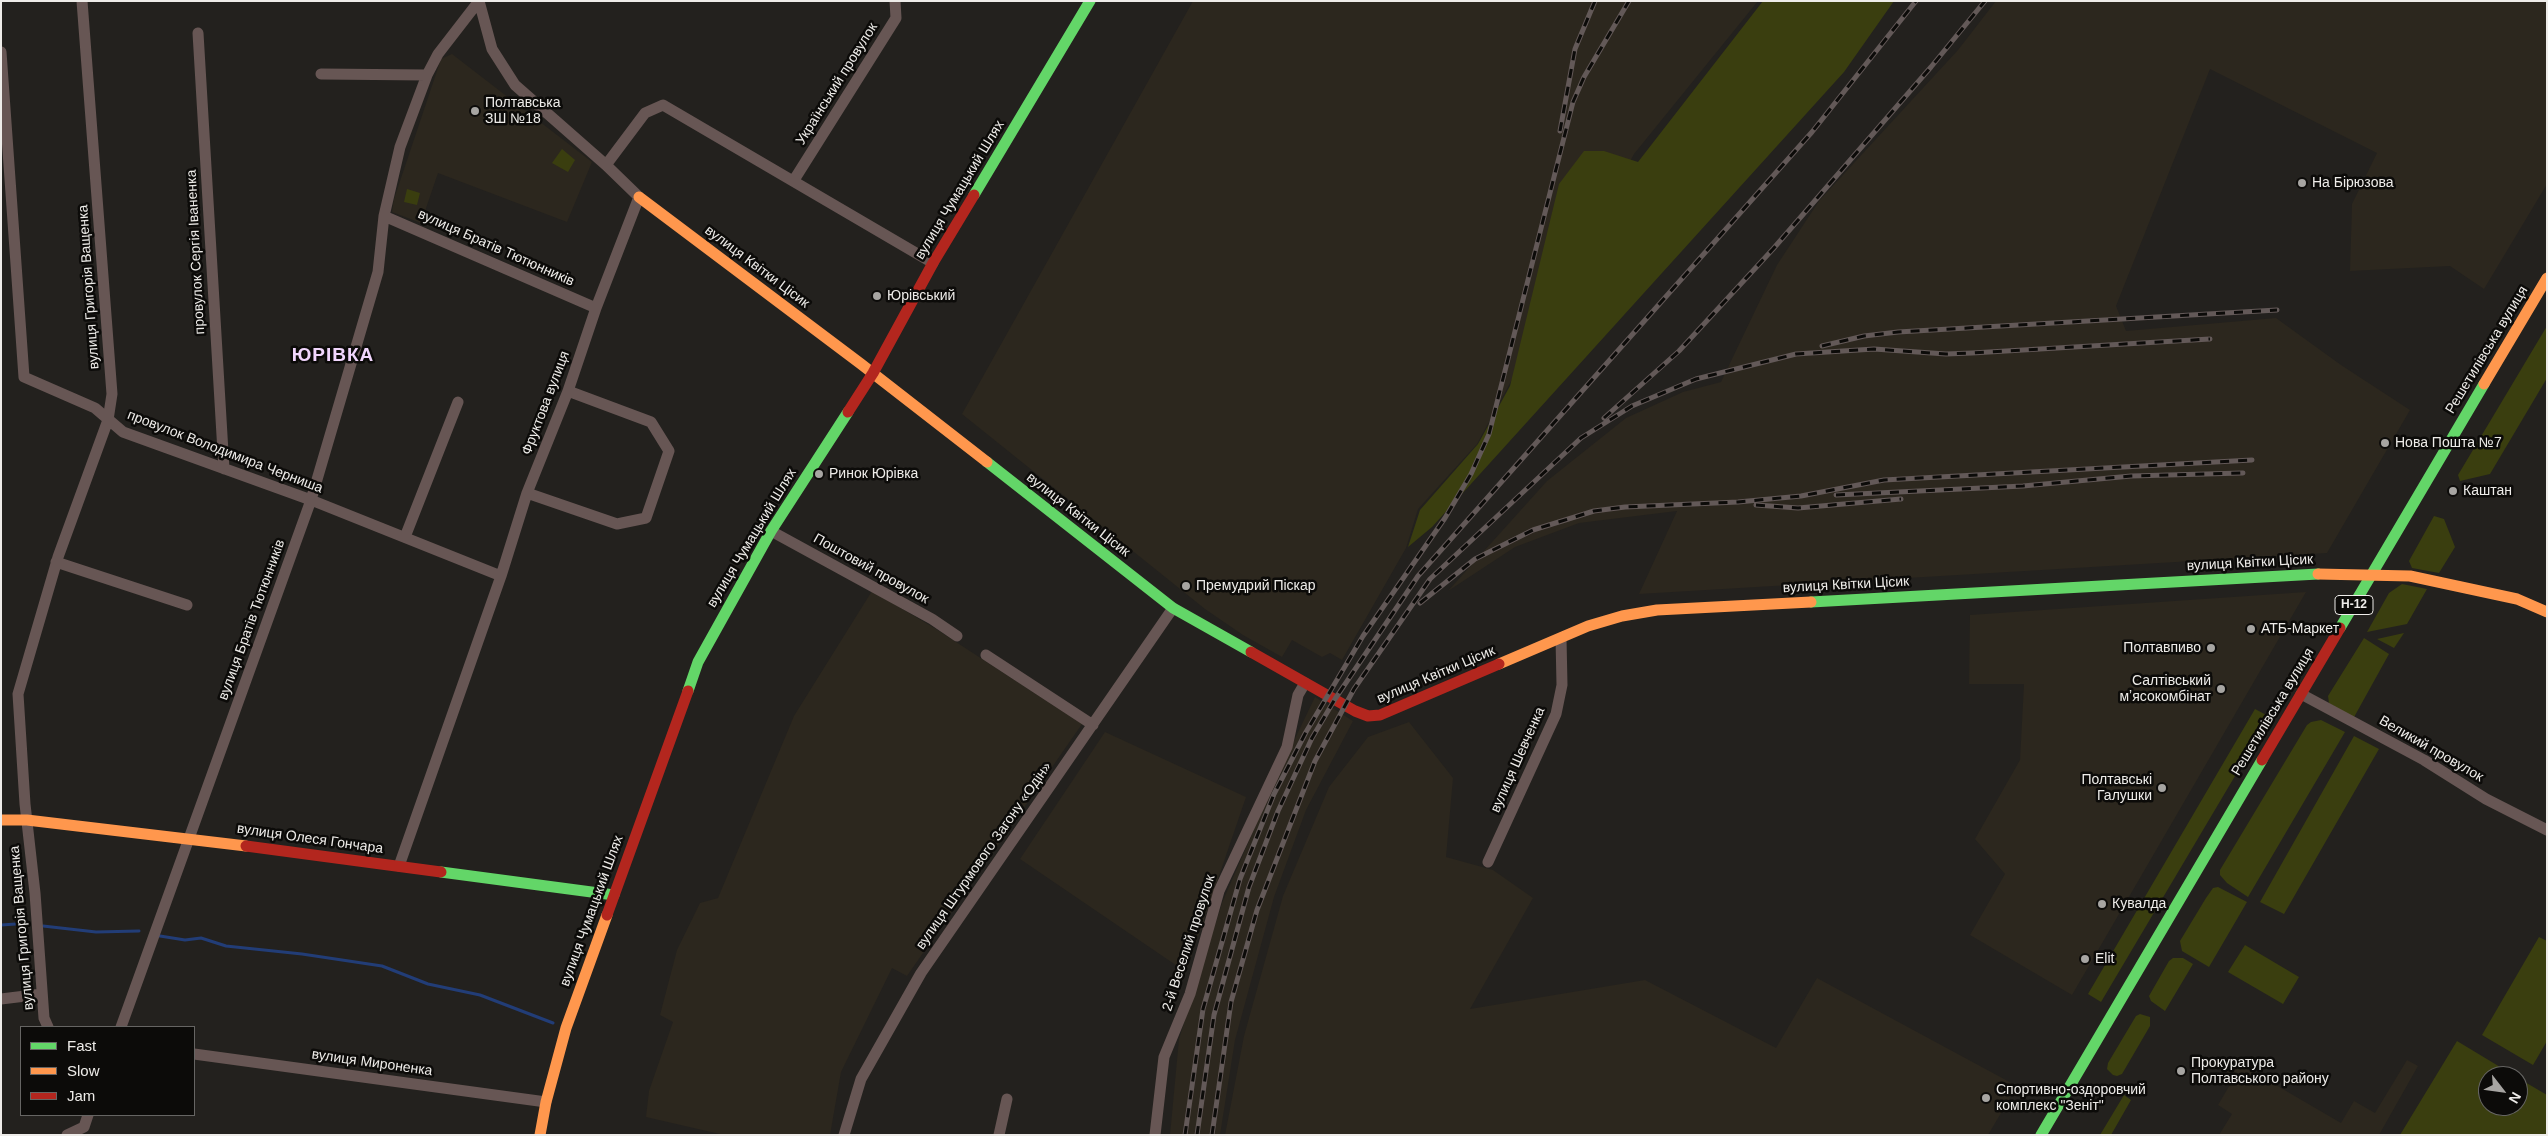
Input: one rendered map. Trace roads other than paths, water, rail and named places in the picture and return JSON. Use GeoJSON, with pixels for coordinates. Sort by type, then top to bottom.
{"type":"FeatureCollection","features":[{"type":"Feature","properties":{"kind":"main road","name":"вулиця Чумацький Шлях"},"geometry":{"type":"LineString","coordinates":[[540,1135],[546,1102],[566,1028],[698,662],[771,531],[873,374],[934,263],[1090,1]]}},
{"type":"Feature","properties":{"kind":"main road","name":"вулиця Квітки Цісик"},"geometry":{"type":"LineString","coordinates":[[639,197],[873,374],[1173,608],[1355,711],[1375,717],[1561,638],[1622,616],[1657,610],[2325,574],[2372,574],[2410,576],[2485,591],[2517,599],[2547,612]]}},
{"type":"Feature","properties":{"kind":"main road","name":"Решетилівська вулиця"},"geometry":{"type":"LineString","coordinates":[[2041,1135],[2547,278]]}},
{"type":"Feature","properties":{"kind":"main road","name":"вулиця Олеся Гончара"},"geometry":{"type":"LineString","coordinates":[[1,820],[27,820],[190,838],[614,895]]}},
{"type":"Feature","properties":{"kind":"street","name":"вулиця Григорія Ващенка"},"geometry":{"type":"LineString","coordinates":[[48,1026],[44,1018],[18,694],[56,562],[108,420],[112,394],[82,1]]}},
{"type":"Feature","properties":{"kind":"street","name":"вулиця Братів Тютюнників"},"geometry":{"type":"LineString","coordinates":[[121,1026],[311,500],[378,272],[384,216],[400,146],[426,75],[438,54],[479,1]]}},
{"type":"Feature","properties":{"kind":"street"},"geometry":{"type":"LineString","coordinates":[[479,1],[492,49],[515,85],[606,165],[639,197]]}},
{"type":"Feature","properties":{"kind":"street","name":"Український провулок"},"geometry":{"type":"LineString","coordinates":[[794,180],[896,18],[895,1]]}},
{"type":"Feature","properties":{"kind":"street","name":"провулок Сергія Іваненка"},"geometry":{"type":"LineString","coordinates":[[198,32],[224,469]]}},
{"type":"Feature","properties":{"kind":"street","name":"провулок Володимира Черниша"},"geometry":{"type":"LineString","coordinates":[[1,52],[24,377],[95,408],[123,432],[311,500],[501,576]]}},
{"type":"Feature","properties":{"kind":"street"},"geometry":{"type":"LineString","coordinates":[[321,74],[426,75]]}},
{"type":"Feature","properties":{"kind":"street"},"geometry":{"type":"LineString","coordinates":[[606,165],[645,113],[663,106],[794,180],[934,263]]}},
{"type":"Feature","properties":{"kind":"street","name":"Фруктова вулиця"},"geometry":{"type":"LineString","coordinates":[[398,866],[501,576],[527,493],[568,391],[596,308],[639,197]]}},
{"type":"Feature","properties":{"kind":"street","name":"вулиця Братів Тютюнників"},"geometry":{"type":"LineString","coordinates":[[384,216],[596,308]]}},
{"type":"Feature","properties":{"kind":"street"},"geometry":{"type":"LineString","coordinates":[[527,493],[617,524],[646,518],[669,451],[651,422],[568,391]]}},
{"type":"Feature","properties":{"kind":"street"},"geometry":{"type":"LineString","coordinates":[[405,537],[458,402]]}},
{"type":"Feature","properties":{"kind":"street","name":"Поштовий провулок"},"geometry":{"type":"LineString","coordinates":[[771,531],[932,620],[956,636]]}},
{"type":"Feature","properties":{"kind":"street"},"geometry":{"type":"LineString","coordinates":[[56,562],[187,605]]}},
{"type":"Feature","properties":{"kind":"street","name":"вулиця Штурмового Загону «Одін»"},"geometry":{"type":"LineString","coordinates":[[844,1135],[862,1079],[922,973],[1173,608]]}},
{"type":"Feature","properties":{"kind":"street","name":"вулиця Шевченка"},"geometry":{"type":"LineString","coordinates":[[1488,862],[1556,714],[1562,685],[1561,638]]}},
{"type":"Feature","properties":{"kind":"street"},"geometry":{"type":"LineString","coordinates":[[986,655],[1092,724]]}},
{"type":"Feature","properties":{"kind":"street","name":"2-й Веселий провулок"},"geometry":{"type":"LineString","coordinates":[[1155,1135],[1164,1057],[1190,994],[1219,890],[1287,747],[1298,694],[1305,683]]}},
{"type":"Feature","properties":{"kind":"street","name":"Великий провулок"},"geometry":{"type":"LineString","coordinates":[[2301,694],[2424,760],[2486,799],[2547,830]]}},
{"type":"Feature","properties":{"kind":"street"},"geometry":{"type":"LineString","coordinates":[[1,999],[42,994]]}},
{"type":"Feature","properties":{"kind":"street","name":"вулиця Мироненка"},"geometry":{"type":"LineString","coordinates":[[195,1054],[546,1102]]}},
{"type":"Feature","properties":{"kind":"street"},"geometry":{"type":"LineString","coordinates":[[999,1135],[1007,1099]]}},
{"type":"Feature","properties":{"kind":"street"},"geometry":{"type":"LineString","coordinates":[[79,1116],[84,1131]]}},
{"type":"Feature","properties":{"kind":"street"},"geometry":{"type":"LineString","coordinates":[[84,1131],[88,1116]]}},
{"type":"Feature","properties":{"kind":"street"},"geometry":{"type":"LineString","coordinates":[[67,1135],[84,1131]]}},
{"type":"Feature","properties":{"kind":"waterway"},"geometry":{"type":"LineString","coordinates":[[1,925],[16,924]]}},
{"type":"Feature","properties":{"kind":"waterway"},"geometry":{"type":"LineString","coordinates":[[43,926],[96,932],[139,931]]}},
{"type":"Feature","properties":{"kind":"waterway"},"geometry":{"type":"LineString","coordinates":[[160,936],[185,940],[201,938],[226,946],[302,954],[382,966],[428,984],[480,995],[553,1023]]}},
{"type":"Feature","properties":{"kind":"railway"},"geometry":{"type":"LineString","coordinates":[[1560,131],[1575,49],[1595,1]]}},
{"type":"Feature","properties":{"kind":"railway"},"geometry":{"type":"LineString","coordinates":[[1185,1135],[1203,1009],[1240,879],[1274,794],[1306,732],[1363,636],[1445,518],[1471,474],[1489,434],[1573,102],[1584,77],[1629,1]]}},
{"type":"Feature","properties":{"kind":"railway"},"geometry":{"type":"LineString","coordinates":[[1197,1135],[1214,1015],[1249,887],[1278,811],[1312,738],[1335,699],[1418,576],[1812,132],[1916,1]]}},
{"type":"Feature","properties":{"kind":"railway"},"geometry":{"type":"LineString","coordinates":[[1604,418],[1679,351],[1773,249],[1931,67],[1985,1]]}},
{"type":"Feature","properties":{"kind":"railway"},"geometry":{"type":"LineString","coordinates":[[1822,346],[1864,336],[1898,332],[2277,310]]}},
{"type":"Feature","properties":{"kind":"railway"},"geometry":{"type":"LineString","coordinates":[[1212,1135],[1231,1002],[1257,910],[1315,761],[1354,689],[1430,579],[1581,438],[1632,406],[1696,379],[1796,354],[1874,349],[1946,354],[2210,339]]}},
{"type":"Feature","properties":{"kind":"railway"},"geometry":{"type":"LineString","coordinates":[[1420,603],[1475,559],[1533,530],[1594,511],[1625,507],[1738,502],[1801,496],[1884,480],[2252,460]]}},
{"type":"Feature","properties":{"kind":"railway"},"geometry":{"type":"LineString","coordinates":[[1836,495],[2023,486],[2131,476],[2243,473]]}},
{"type":"Feature","properties":{"kind":"railway"},"geometry":{"type":"LineString","coordinates":[[1756,505],[1798,508],[1901,499]]}},
{"type":"Feature","properties":{"kind":"place","name":"Полтавська ЗШ №18"},"geometry":{"type":"Point","coordinates":[475,111]}},
{"type":"Feature","properties":{"kind":"place","name":"На Бірюзова"},"geometry":{"type":"Point","coordinates":[2302,183]}},
{"type":"Feature","properties":{"kind":"place","name":"Юрівський"},"geometry":{"type":"Point","coordinates":[877,296]}},
{"type":"Feature","properties":{"kind":"place","name":"Нова Пошта №7"},"geometry":{"type":"Point","coordinates":[2385,443]}},
{"type":"Feature","properties":{"kind":"place","name":"Ринок Юрівка"},"geometry":{"type":"Point","coordinates":[819,474]}},
{"type":"Feature","properties":{"kind":"place","name":"Каштан"},"geometry":{"type":"Point","coordinates":[2453,491]}},
{"type":"Feature","properties":{"kind":"place","name":"Премудрий Піскар"},"geometry":{"type":"Point","coordinates":[1186,586]}},
{"type":"Feature","properties":{"kind":"place","name":"АТБ-Маркет"},"geometry":{"type":"Point","coordinates":[2251,629]}},
{"type":"Feature","properties":{"kind":"place","name":"Полтавпиво"},"geometry":{"type":"Point","coordinates":[2211,648]}},
{"type":"Feature","properties":{"kind":"place","name":"Салтівський мʼясокомбінат"},"geometry":{"type":"Point","coordinates":[2221,689]}},
{"type":"Feature","properties":{"kind":"place","name":"Полтавські Галушки"},"geometry":{"type":"Point","coordinates":[2162,788]}},
{"type":"Feature","properties":{"kind":"place","name":"Кувалда"},"geometry":{"type":"Point","coordinates":[2102,904]}},
{"type":"Feature","properties":{"kind":"place","name":"Elit"},"geometry":{"type":"Point","coordinates":[2085,959]}},
{"type":"Feature","properties":{"kind":"place","name":"Прокуратура Полтавського району"},"geometry":{"type":"Point","coordinates":[2181,1071]}},
{"type":"Feature","properties":{"kind":"place","name":"Спортивно-оздоровчий комплекс \"Зеніт\""},"geometry":{"type":"Point","coordinates":[1986,1098]}},
{"type":"Feature","properties":{"kind":"district","name":"ЮРІВКА"},"geometry":{"type":"Point","coordinates":[333,356]}}]}
